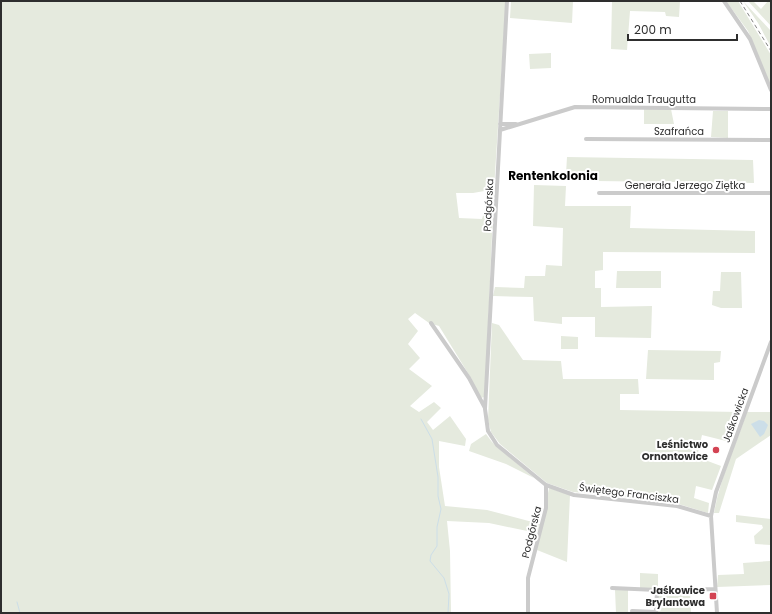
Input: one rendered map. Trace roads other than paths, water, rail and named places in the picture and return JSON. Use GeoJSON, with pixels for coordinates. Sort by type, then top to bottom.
{"type":"FeatureCollection","features":[{"type":"Feature","properties":{"kind":"street","name":"Podgórska"},"geometry":{"type":"LineString","coordinates":[[507,1],[485,409],[488,431],[497,445],[546,486],[546,508],[528,578],[528,613]]}},
{"type":"Feature","properties":{"kind":"street"},"geometry":{"type":"LineString","coordinates":[[724,1],[750,39],[771,90]]}},
{"type":"Feature","properties":{"kind":"street","name":"Romualda Traugutta"},"geometry":{"type":"LineString","coordinates":[[500,130],[575,107],[771,109]]}},
{"type":"Feature","properties":{"kind":"street","name":"Romualda Traugutta"},"geometry":{"type":"LineString","coordinates":[[500,124],[520,124]]}},
{"type":"Feature","properties":{"kind":"street","name":"Szafrańca"},"geometry":{"type":"LineString","coordinates":[[586,138],[771,140]]}},
{"type":"Feature","properties":{"kind":"street","name":"Generała Jerzego Ziętka"},"geometry":{"type":"LineString","coordinates":[[599,193],[771,193]]}},
{"type":"Feature","properties":{"kind":"street","name":"Podgórska"},"geometry":{"type":"LineString","coordinates":[[431,323],[469,378],[485,409]]}},
{"type":"Feature","properties":{"kind":"street","name":"Jaśkowicka"},"geometry":{"type":"LineString","coordinates":[[717,613],[711,516],[716,492],[771,342]]}},
{"type":"Feature","properties":{"kind":"street","name":"Świętego Franciszka"},"geometry":{"type":"LineString","coordinates":[[546,486],[574,495],[677,506],[711,516]]}},
{"type":"Feature","properties":{"kind":"street"},"geometry":{"type":"LineString","coordinates":[[612,588],[657,590],[715,589]]}},
{"type":"Feature","properties":{"kind":"street"},"geometry":{"type":"LineString","coordinates":[[632,611],[656,612],[657,590]]}},
{"type":"Feature","properties":{"kind":"water"},"geometry":{"type":"Polygon","coordinates":[[[759,420],[764,421],[768,425],[764,434],[760,437],[751,424],[759,420]]]}},
{"type":"Feature","properties":{"kind":"waterway"},"geometry":{"type":"LineString","coordinates":[[421,419],[432,439],[438,477],[438,496],[441,509],[437,527],[437,546],[431,555],[430,561],[444,578],[449,594],[448,613]]}},
{"type":"Feature","properties":{"kind":"waterway"},"geometry":{"type":"LineString","coordinates":[[17,602],[20,613]]}},
{"type":"Feature","properties":{"kind":"railway"},"geometry":{"type":"LineString","coordinates":[[740,1],[771,51]]}},
{"type":"Feature","properties":{"kind":"place","name":"Leśnictwo Ornontowice"},"geometry":{"type":"Point","coordinates":[716,450]}},
{"type":"Feature","properties":{"kind":"place","name":"Jaśkowice Brylantowa"},"geometry":{"type":"Point","coordinates":[713,596]}},
{"type":"Feature","properties":{"kind":"district","name":"Rentenkolonia"},"geometry":{"type":"Point","coordinates":[553,176]}}]}
